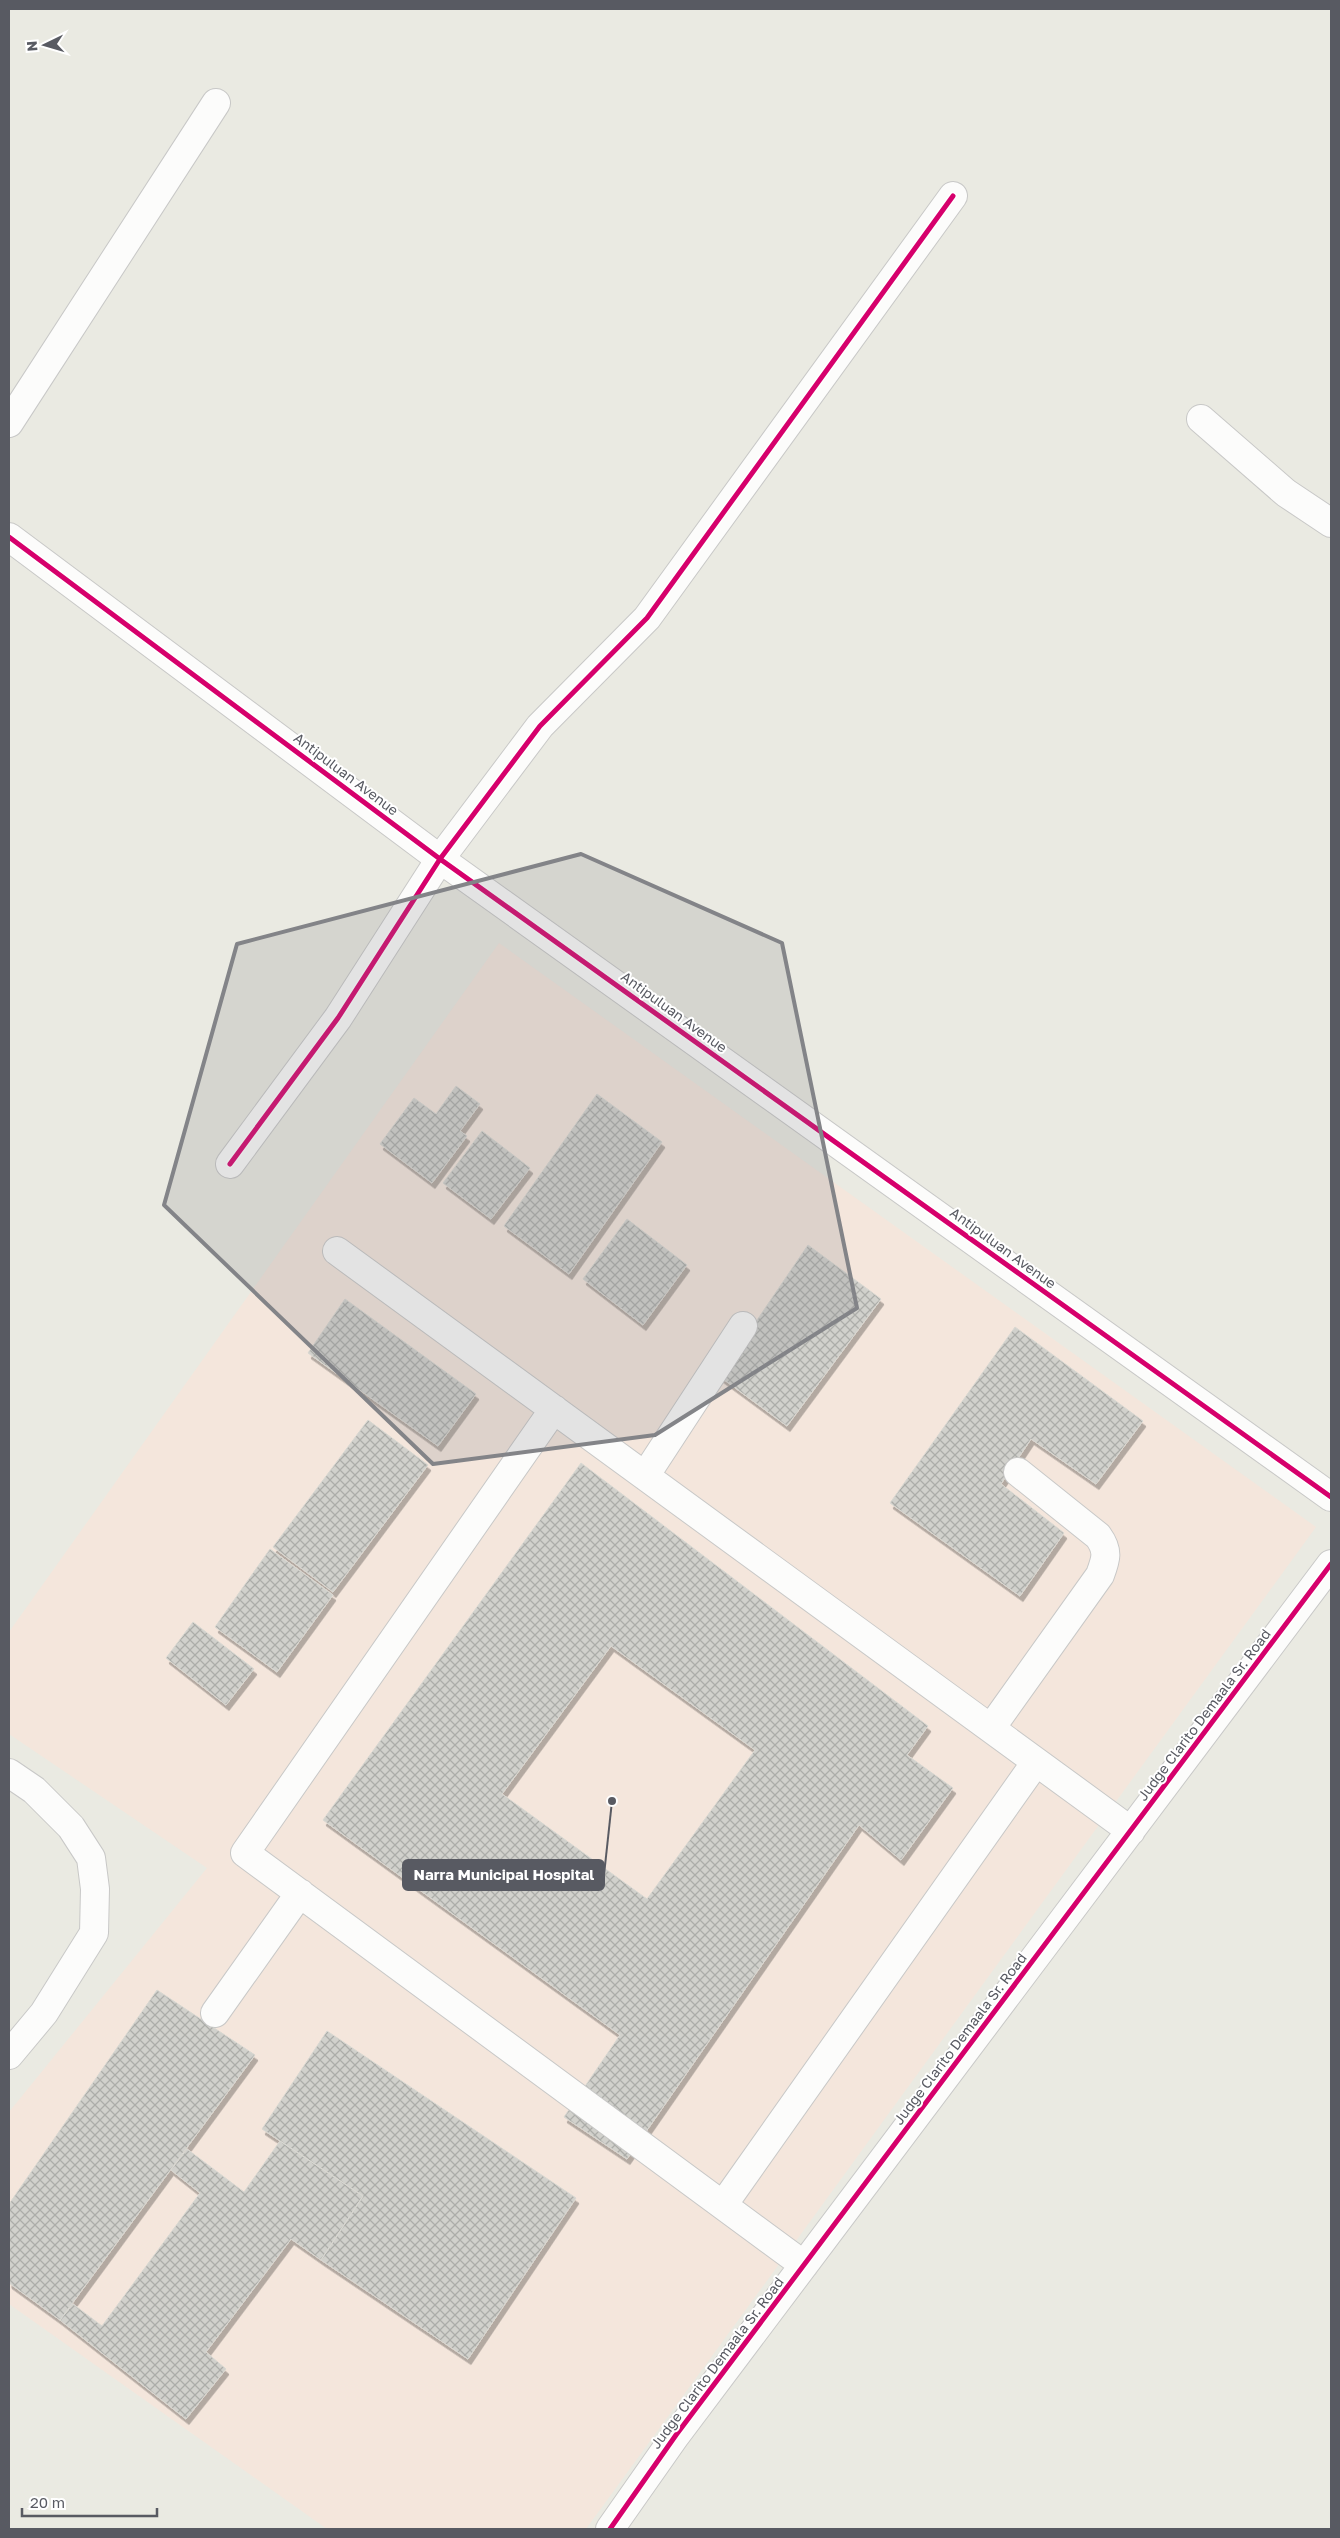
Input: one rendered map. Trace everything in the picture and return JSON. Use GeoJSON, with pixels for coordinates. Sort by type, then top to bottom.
{"type":"FeatureCollection","features":[{"type":"Feature","properties":{"kind":"street"},"geometry":{"type":"LineString","coordinates":[[9,424],[216,103]]}},
{"type":"Feature","properties":{"kind":"street"},"geometry":{"type":"LineString","coordinates":[[230,1164],[338,1018],[440,859],[540,726],[647,618],[953,196]]}},
{"type":"Feature","properties":{"kind":"street"},"geometry":{"type":"LineString","coordinates":[[1201,419],[1286,492],[1331,523]]}},
{"type":"Feature","properties":{"kind":"street","name":"Antipuluan Avenue"},"geometry":{"type":"LineString","coordinates":[[9,537],[440,859],[1331,1497]]}},
{"type":"Feature","properties":{"kind":"street"},"geometry":{"type":"LineString","coordinates":[[337,1251],[1131,1831]]}},
{"type":"Feature","properties":{"kind":"street"},"geometry":{"type":"LineString","coordinates":[[645,1476],[743,1326]]}},
{"type":"Feature","properties":{"kind":"street"},"geometry":{"type":"LineString","coordinates":[[554,1409],[245,1853],[804,2265]]}},
{"type":"Feature","properties":{"kind":"street"},"geometry":{"type":"LineString","coordinates":[[991,1728],[1100,1575],[1107,1557],[1105,1546],[1098,1536],[1018,1472]]}},
{"type":"Feature","properties":{"kind":"street","name":"Judge Clarito Demaala Sr. Road"},"geometry":{"type":"LineString","coordinates":[[610,2529],[676,2435],[1331,1564]]}},
{"type":"Feature","properties":{"kind":"street"},"geometry":{"type":"LineString","coordinates":[[723,2205],[1036,1762]]}},
{"type":"Feature","properties":{"kind":"street"},"geometry":{"type":"LineString","coordinates":[[9,1773],[34,1790],[71,1827],[91,1858],[95,1889],[94,1933],[44,2013],[9,2055]]}},
{"type":"Feature","properties":{"kind":"street"},"geometry":{"type":"LineString","coordinates":[[215,2013],[300,1893]]}},
{"type":"Feature","properties":{"kind":"highlighted area"},"geometry":{"type":"Polygon","coordinates":[[[581,854],[782,943],[857,1308],[655,1435],[433,1464],[164,1205],[237,944],[581,854]]]}},
{"type":"Feature","properties":{"kind":"shaded area"},"geometry":{"type":"Polygon","coordinates":[[[499,943],[1316,1527],[586,2529],[327,2529],[9,2304],[9,2112],[207,1868],[9,1734],[9,1632],[499,943]]]}},
{"type":"Feature","properties":{"kind":"building"},"geometry":{"type":"Polygon","coordinates":[[[456,1086],[480,1104],[460,1131],[467,1136],[432,1183],[380,1144],[414,1098],[436,1114],[456,1086]]]}},
{"type":"Feature","properties":{"kind":"building"},"geometry":{"type":"Polygon","coordinates":[[[597,1094],[662,1142],[569,1274],[504,1226],[597,1094]]]}},
{"type":"Feature","properties":{"kind":"building"},"geometry":{"type":"Polygon","coordinates":[[[482,1131],[530,1168],[491,1219],[443,1183],[482,1131]]]}},
{"type":"Feature","properties":{"kind":"building"},"geometry":{"type":"Polygon","coordinates":[[[627,1219],[687,1265],[643,1325],[583,1279],[627,1219]]]}},
{"type":"Feature","properties":{"kind":"building"},"geometry":{"type":"Polygon","coordinates":[[[808,1245],[881,1299],[787,1426],[719,1376],[808,1245]]]}},
{"type":"Feature","properties":{"kind":"building"},"geometry":{"type":"Polygon","coordinates":[[[345,1299],[476,1394],[438,1446],[308,1353],[345,1299]]]}},
{"type":"Feature","properties":{"kind":"building"},"geometry":{"type":"Polygon","coordinates":[[[1015,1327],[1143,1421],[1096,1484],[1031,1439],[1001,1484],[1064,1533],[1020,1596],[890,1503],[1015,1327]]]}},
{"type":"Feature","properties":{"kind":"building"},"geometry":{"type":"Polygon","coordinates":[[[368,1420],[428,1465],[333,1592],[273,1547],[368,1420]]]}},
{"type":"Feature","properties":{"kind":"building"},"geometry":{"type":"Polygon","coordinates":[[[581,1463],[928,1726],[907,1755],[953,1788],[901,1860],[859,1825],[627,2159],[564,2117],[620,2035],[323,1820],[581,1463]],[[611,1646],[502,1794],[647,1899],[755,1750],[611,1646]]]}},
{"type":"Feature","properties":{"kind":"building"},"geometry":{"type":"Polygon","coordinates":[[[270,1549],[333,1595],[277,1672],[215,1627],[270,1549]]]}},
{"type":"Feature","properties":{"kind":"building"},"geometry":{"type":"Polygon","coordinates":[[[193,1622],[254,1669],[226,1705],[166,1658],[193,1622]]]}},
{"type":"Feature","properties":{"kind":"building"},"geometry":{"type":"Polygon","coordinates":[[[157,1990],[255,2055],[60,2320],[9,2283],[9,2204],[157,1990]]]}},
{"type":"Feature","properties":{"kind":"building"},"geometry":{"type":"Polygon","coordinates":[[[327,2031],[576,2198],[468,2359],[321,2260],[363,2196],[262,2129],[327,2031]]]}},
{"type":"Feature","properties":{"kind":"building"},"geometry":{"type":"Polygon","coordinates":[[[280,2141],[363,2196],[321,2260],[291,2239],[206,2352],[226,2369],[186,2419],[60,2320],[73,2304],[102,2326],[200,2193],[171,2170],[187,2149],[244,2192],[280,2141]]]}},
{"type":"Feature","properties":{"kind":"cycle path"},"geometry":{"type":"LineString","coordinates":[[230,1164],[338,1018],[440,859],[540,726],[647,618],[953,196]]}},
{"type":"Feature","properties":{"kind":"cycle path"},"geometry":{"type":"LineString","coordinates":[[9,537],[440,859],[1331,1497]]}},
{"type":"Feature","properties":{"kind":"cycle path"},"geometry":{"type":"LineString","coordinates":[[610,2529],[676,2435],[1331,1564]]}},
{"type":"Feature","properties":{"kind":"place","name":"Narra Municipal Hospital"},"geometry":{"type":"Point","coordinates":[612,1801]}}]}
